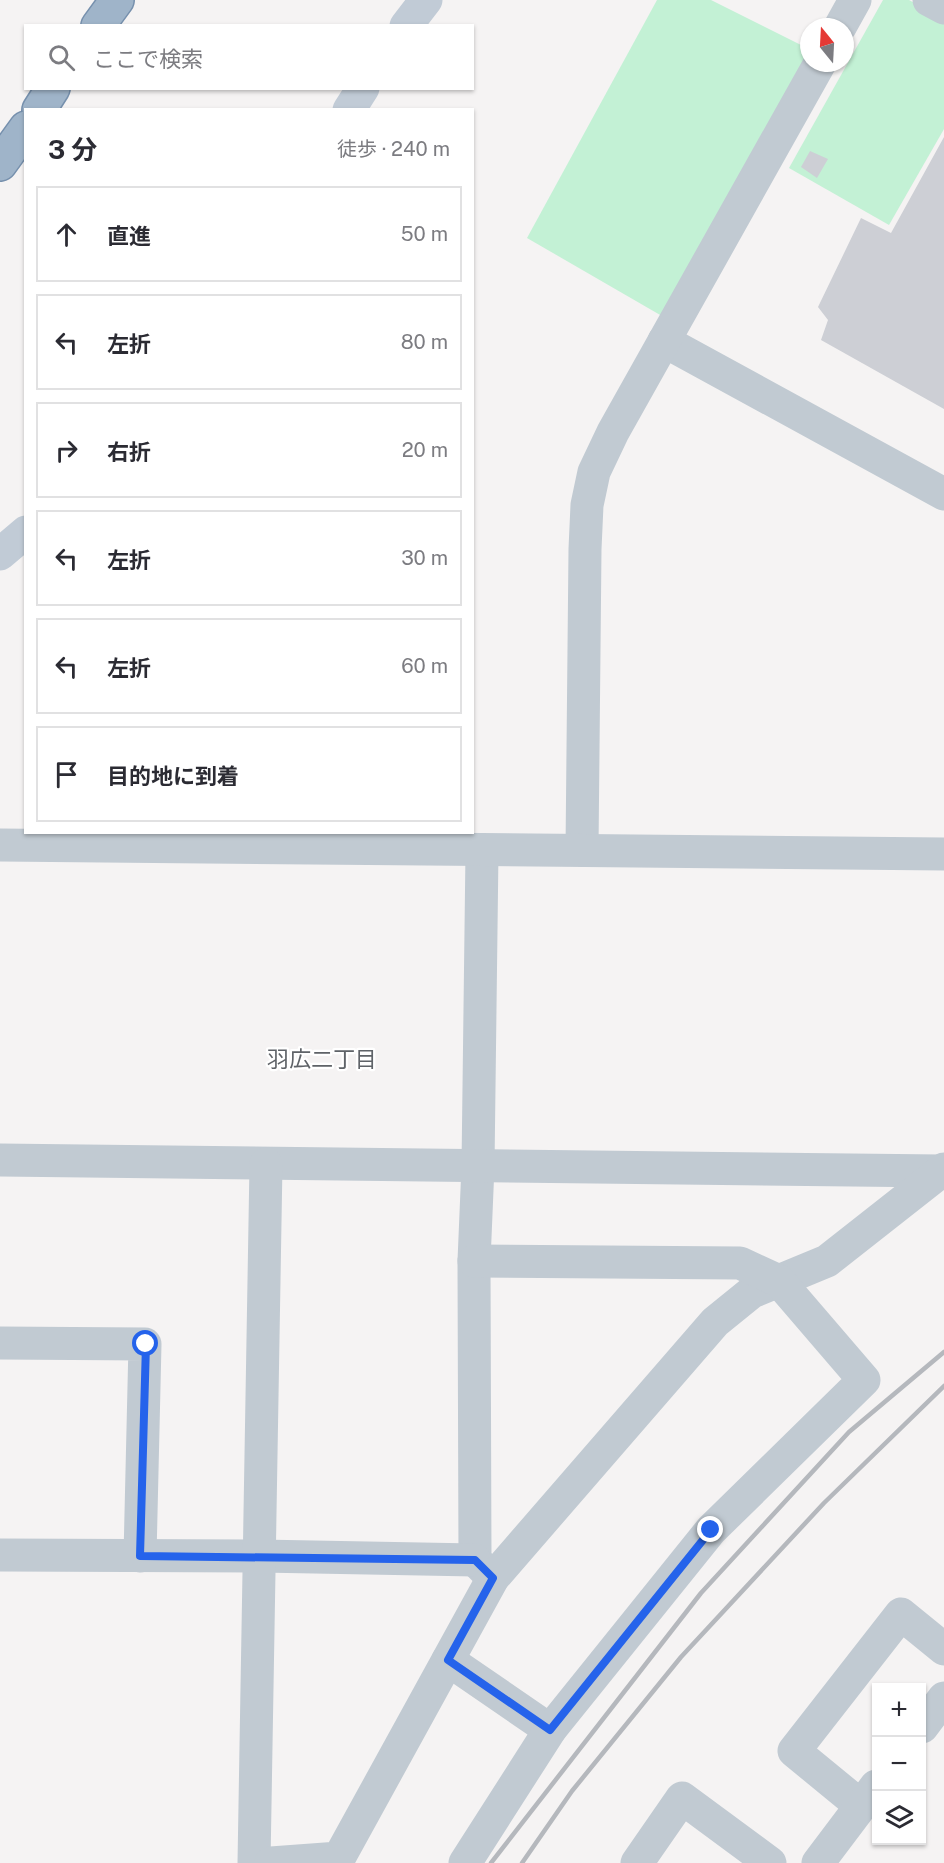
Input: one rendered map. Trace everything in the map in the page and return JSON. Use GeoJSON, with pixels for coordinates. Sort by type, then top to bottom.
{"type":"FeatureCollection","features":[{"type":"Feature","properties":{"kind":"highway"},"geometry":{"type":"LineString","coordinates":[[99,24],[117,0]]}},
{"type":"Feature","properties":{"kind":"highway"},"geometry":{"type":"LineString","coordinates":[[40,108],[53,90]]}},
{"type":"Feature","properties":{"kind":"highway"},"geometry":{"type":"LineString","coordinates":[[0,164],[24,131]]}},
{"type":"Feature","properties":{"kind":"main road"},"geometry":{"type":"LineString","coordinates":[[408,24],[426,0]]}},
{"type":"Feature","properties":{"kind":"main road"},"geometry":{"type":"LineString","coordinates":[[350,108],[362,90]]}},
{"type":"Feature","properties":{"kind":"main road"},"geometry":{"type":"LineString","coordinates":[[0,554],[24,533]]}},
{"type":"Feature","properties":{"kind":"street"},"geometry":{"type":"LineString","coordinates":[[845,18],[855,0]]}},
{"type":"Feature","properties":{"kind":"street"},"geometry":{"type":"LineString","coordinates":[[929,0],[944,8]]}},
{"type":"Feature","properties":{"kind":"street"},"geometry":{"type":"LineString","coordinates":[[582,850],[587,505],[594,472],[664,341],[815,72]]}},
{"type":"Feature","properties":{"kind":"street"},"geometry":{"type":"LineString","coordinates":[[664,341],[944,494]]}},
{"type":"Feature","properties":{"kind":"street"},"geometry":{"type":"LineString","coordinates":[[0,845],[944,854]]}},
{"type":"Feature","properties":{"kind":"street"},"geometry":{"type":"LineString","coordinates":[[482,851],[478,1166],[474,1261],[484,1569]]}},
{"type":"Feature","properties":{"kind":"street"},"geometry":{"type":"LineString","coordinates":[[0,1160],[943,1170]]}},
{"type":"Feature","properties":{"kind":"street"},"geometry":{"type":"LineString","coordinates":[[254,1863],[266,1164]]}},
{"type":"Feature","properties":{"kind":"street"},"geometry":{"type":"LineString","coordinates":[[271,1863],[339,1858],[448,1660],[484,1569],[715,1322],[752,1292],[827,1261],[943,1170]]}},
{"type":"Feature","properties":{"kind":"street"},"geometry":{"type":"LineString","coordinates":[[465,1863],[550,1730],[711,1530],[864,1380],[779,1281],[740,1263],[474,1261]]}},
{"type":"Feature","properties":{"kind":"street"},"geometry":{"type":"LineString","coordinates":[[0,1343],[146,1344],[140,1556]]}},
{"type":"Feature","properties":{"kind":"street"},"geometry":{"type":"LineString","coordinates":[[0,1555],[260,1556],[484,1569]]}},
{"type":"Feature","properties":{"kind":"street"},"geometry":{"type":"LineString","coordinates":[[818,1863],[869,1796],[794,1751],[901,1614],[944,1648]]}},
{"type":"Feature","properties":{"kind":"street"},"geometry":{"type":"LineString","coordinates":[[448,1660],[550,1730]]}},
{"type":"Feature","properties":{"kind":"street"},"geometry":{"type":"LineString","coordinates":[[926,1721],[944,1698]]}},
{"type":"Feature","properties":{"kind":"street"},"geometry":{"type":"LineString","coordinates":[[637,1863],[682,1798],[770,1863]]}},
{"type":"Feature","properties":{"kind":"green space"},"geometry":{"type":"Polygon","coordinates":[[[657,0],[711,0],[800,44],[800,72],[804,72],[674,323],[527,238],[657,0]]]}},
{"type":"Feature","properties":{"kind":"green space"},"geometry":{"type":"Polygon","coordinates":[[[883,0],[909,0],[944,19],[944,129],[889,225],[789,168],[843,72],[854,72],[854,52],[883,0]]]}},
{"type":"Feature","properties":{"kind":"building"},"geometry":{"type":"Polygon","coordinates":[[[944,137],[944,409],[821,340],[828,320],[818,307],[861,218],[891,233],[944,137]]]}},
{"type":"Feature","properties":{"kind":"building"},"geometry":{"type":"Polygon","coordinates":[[[810,151],[828,159],[817,178],[801,167],[810,151]]]}},
{"type":"Feature","properties":{"kind":"railway"},"geometry":{"type":"LineString","coordinates":[[491,1863],[701,1593],[849,1432],[944,1352]]}},
{"type":"Feature","properties":{"kind":"railway"},"geometry":{"type":"LineString","coordinates":[[522,1863],[572,1791],[681,1657],[824,1503],[944,1386]]}},
{"type":"Feature","properties":{"kind":"district","name":"羽広二丁目"},"geometry":{"type":"Point","coordinates":[322,1059]}},
{"type":"Feature","properties":{"kind":"route"},"geometry":{"type":"LineString","coordinates":[[146,1344],[140,1556],[475,1560],[493,1578],[448,1660],[550,1730],[711,1530]]}}]}
